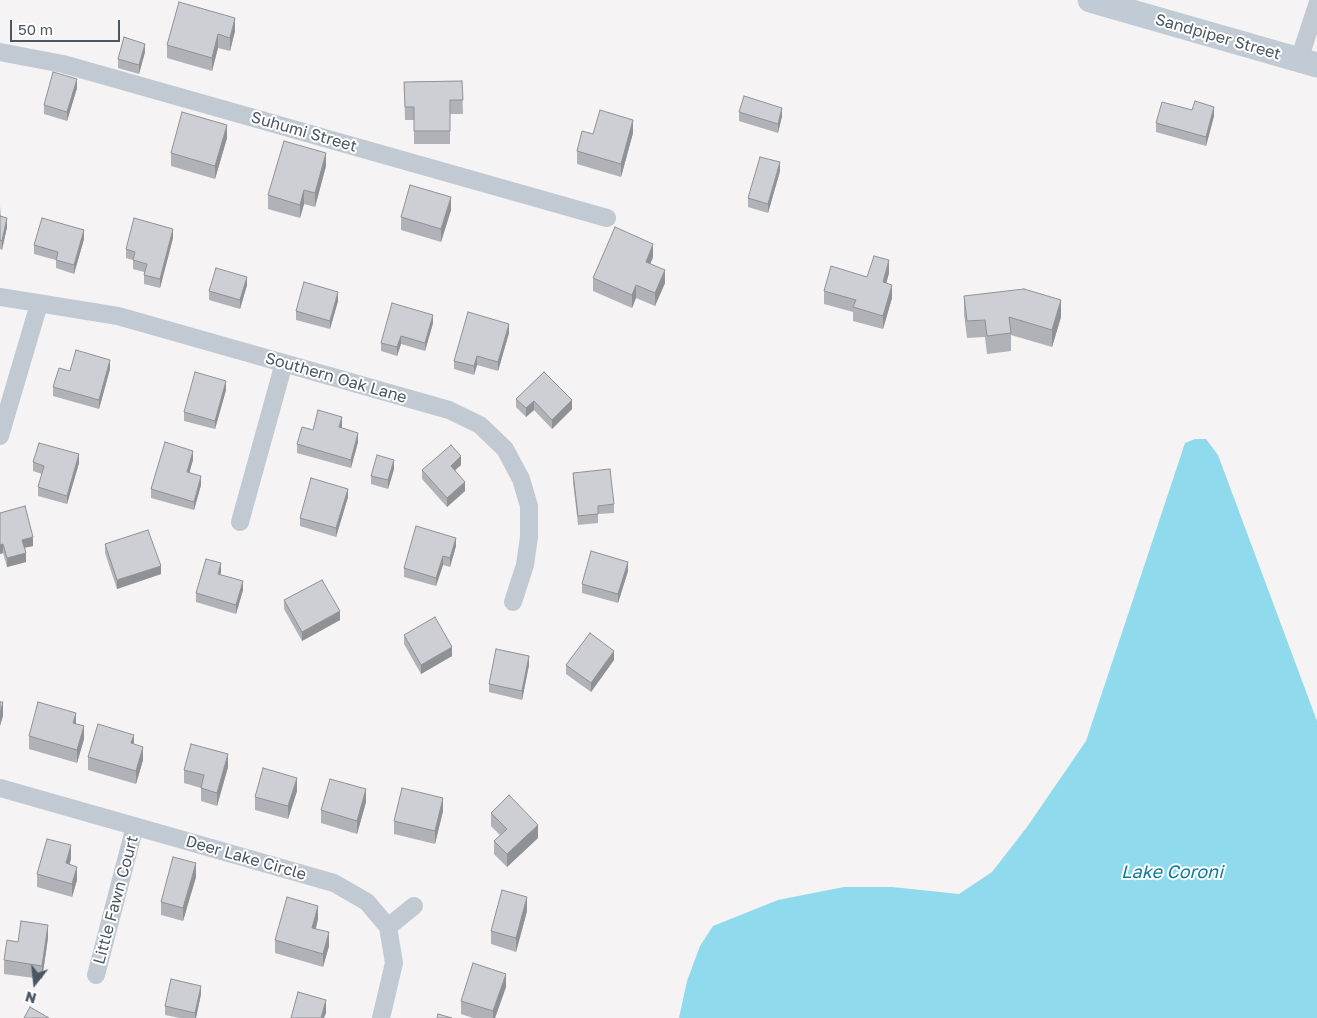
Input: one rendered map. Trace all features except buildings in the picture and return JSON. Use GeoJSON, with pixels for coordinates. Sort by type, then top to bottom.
{"type":"FeatureCollection","features":[{"type":"Feature","properties":{"kind":"street","name":"Sandpiper Street"},"geometry":{"type":"LineString","coordinates":[[1090,0],[1308,63]]}},
{"type":"Feature","properties":{"kind":"street"},"geometry":{"type":"LineString","coordinates":[[1308,63],[1317,5]]}},
{"type":"Feature","properties":{"kind":"street","name":"Suhumi Street"},"geometry":{"type":"LineString","coordinates":[[0,52],[63,64],[607,218]]}},
{"type":"Feature","properties":{"kind":"street","name":"Southern Oak Lane"},"geometry":{"type":"LineString","coordinates":[[0,297],[118,316],[449,410],[480,425],[505,449],[521,479],[529,506],[530,537],[525,564],[513,602]]}},
{"type":"Feature","properties":{"kind":"street"},"geometry":{"type":"LineString","coordinates":[[0,436],[39,304]]}},
{"type":"Feature","properties":{"kind":"street"},"geometry":{"type":"LineString","coordinates":[[240,522],[284,363]]}},
{"type":"Feature","properties":{"kind":"street","name":"Deer Lake Circle"},"geometry":{"type":"LineString","coordinates":[[0,788],[334,883],[367,902],[388,927]]}},
{"type":"Feature","properties":{"kind":"street","name":"Little Fawn Court"},"geometry":{"type":"LineString","coordinates":[[96,974],[135,826]]}},
{"type":"Feature","properties":{"kind":"street"},"geometry":{"type":"LineString","coordinates":[[382,1018],[394,963],[388,927],[414,906]]}},
{"type":"Feature","properties":{"kind":"water","name":"Lake Coroni"},"geometry":{"type":"Polygon","coordinates":[[[1195,439],[1206,439],[1218,455],[1317,721],[1317,1018],[679,1018],[687,981],[700,946],[713,926],[778,900],[844,887],[892,887],[959,894],[992,872],[1027,827],[1086,741],[1185,443],[1195,439]]]}}]}
